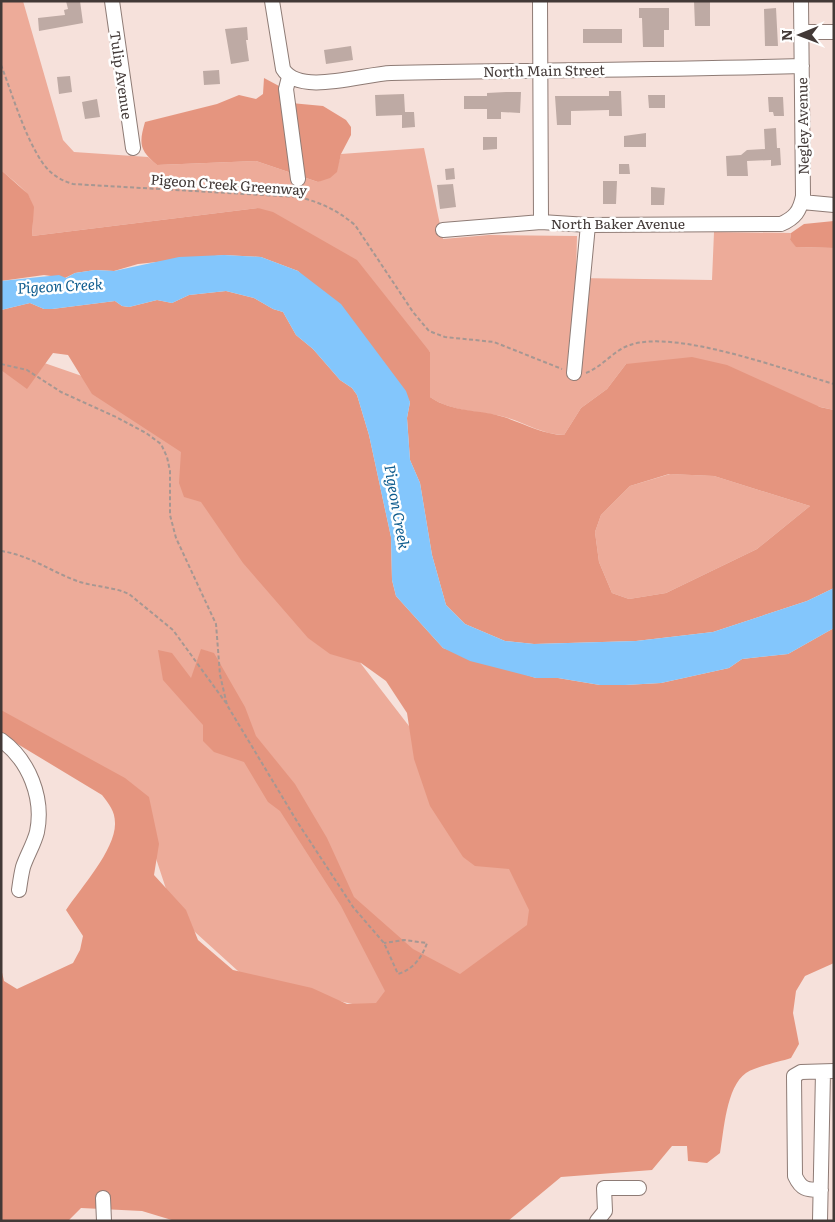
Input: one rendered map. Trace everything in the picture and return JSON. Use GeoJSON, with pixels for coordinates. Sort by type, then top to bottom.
{"type":"FeatureCollection","features":[{"type":"Feature","properties":{"kind":"street","name":"Tulip Avenue"},"geometry":{"type":"LineString","coordinates":[[112,1],[133,148]]}},
{"type":"Feature","properties":{"kind":"street"},"geometry":{"type":"LineString","coordinates":[[272,1],[283,70],[289,77],[286,89],[298,179]]}},
{"type":"Feature","properties":{"kind":"street"},"geometry":{"type":"LineString","coordinates":[[540,1],[541,222]]}},
{"type":"Feature","properties":{"kind":"street","name":"Negley Avenue"},"geometry":{"type":"LineString","coordinates":[[793,218],[802,202],[804,158],[801,1]]}},
{"type":"Feature","properties":{"kind":"street"},"geometry":{"type":"LineString","coordinates":[[801,32],[834,32]]}},
{"type":"Feature","properties":{"kind":"street","name":"North Main Street"},"geometry":{"type":"LineString","coordinates":[[289,77],[297,82],[311,83],[388,73],[802,66]]}},
{"type":"Feature","properties":{"kind":"street"},"geometry":{"type":"LineString","coordinates":[[802,202],[834,205]]}},
{"type":"Feature","properties":{"kind":"street","name":"North Baker Avenue"},"geometry":{"type":"LineString","coordinates":[[443,230],[541,222],[588,226],[780,224],[793,218]]}},
{"type":"Feature","properties":{"kind":"street"},"geometry":{"type":"LineString","coordinates":[[574,373],[588,226]]}},
{"type":"Feature","properties":{"kind":"street"},"geometry":{"type":"LineString","coordinates":[[1,740],[18,755],[27,767],[38,804],[37,831],[23,867],[18,890]]}},
{"type":"Feature","properties":{"kind":"street"},"geometry":{"type":"LineString","coordinates":[[820,1221],[828,1105],[828,1071],[801,1072],[794,1076],[795,1176],[800,1187],[808,1190],[821,1190]]}},
{"type":"Feature","properties":{"kind":"street"},"geometry":{"type":"LineString","coordinates":[[597,1221],[605,1211],[604,1188],[639,1188]]}},
{"type":"Feature","properties":{"kind":"street"},"geometry":{"type":"LineString","coordinates":[[104,1198],[104,1221]]}},
{"type":"Feature","properties":{"kind":"path","name":"Pigeon Creek Greenway"},"geometry":{"type":"LineString","coordinates":[[1,65],[42,163],[60,180],[73,184],[263,194],[298,197],[318,202],[355,225],[413,312],[429,331],[445,337],[494,342],[574,373]]}},
{"type":"Feature","properties":{"kind":"path"},"geometry":{"type":"LineString","coordinates":[[574,373],[583,374],[591,371],[628,345],[642,342],[677,342],[834,384]]}},
{"type":"Feature","properties":{"kind":"path"},"geometry":{"type":"LineString","coordinates":[[1,364],[27,370],[61,392],[116,417],[161,444],[167,457],[170,471],[170,515],[176,538],[216,624],[220,675],[227,705]]}},
{"type":"Feature","properties":{"kind":"path"},"geometry":{"type":"LineString","coordinates":[[1,551],[22,556],[79,582],[121,590],[129,594],[174,630],[227,705],[298,823],[354,906],[384,943],[398,974],[406,972],[416,964],[427,943],[404,940],[384,943]]}},
{"type":"Feature","properties":{"kind":"shaded area"},"geometry":{"type":"Polygon","coordinates":[[[1,1],[23,1],[63,140],[74,152],[148,157],[157,165],[256,161],[318,182],[336,172],[341,154],[424,148],[443,239],[489,235],[577,236],[576,278],[712,280],[714,232],[791,233],[790,240],[797,247],[834,248],[834,410],[626,364],[607,389],[581,408],[564,435],[555,434],[501,416],[455,408],[430,397],[430,352],[258,208],[32,236],[33,212],[29,197],[1,170],[1,1]]]}},
{"type":"Feature","properties":{"kind":"shaded area"},"geometry":{"type":"Polygon","coordinates":[[[264,78],[279,86],[291,103],[323,106],[346,120],[351,127],[351,135],[341,154],[337,172],[330,178],[318,182],[256,161],[157,165],[147,155],[141,141],[145,122],[217,104],[239,95],[256,99],[263,94],[264,78]]]}},
{"type":"Feature","properties":{"kind":"shaded area"},"geometry":{"type":"Polygon","coordinates":[[[1,170],[28,194],[34,207],[32,236],[258,208],[273,212],[357,260],[430,352],[430,397],[448,406],[495,414],[541,431],[564,435],[581,408],[607,389],[626,364],[692,357],[727,365],[820,407],[834,410],[834,588],[807,601],[713,632],[636,641],[534,644],[505,641],[465,624],[446,605],[432,555],[420,483],[410,460],[407,418],[410,402],[298,271],[261,257],[224,255],[138,264],[114,271],[95,270],[75,273],[65,278],[44,275],[1,281],[1,170]],[[669,474],[630,486],[601,515],[595,532],[599,562],[612,593],[629,599],[666,593],[757,549],[810,506],[714,476],[669,474]]]}},
{"type":"Feature","properties":{"kind":"shaded area"},"geometry":{"type":"Polygon","coordinates":[[[834,221],[834,248],[796,247],[790,240],[791,233],[804,224],[834,221]]]}},
{"type":"Feature","properties":{"kind":"shaded area"},"geometry":{"type":"Polygon","coordinates":[[[226,291],[254,298],[273,309],[283,312],[296,335],[313,349],[340,380],[352,388],[357,395],[369,435],[391,537],[392,580],[396,596],[443,648],[536,678],[558,678],[600,685],[625,685],[661,683],[729,668],[742,659],[788,654],[834,628],[834,963],[805,976],[796,991],[793,1013],[799,1044],[791,1058],[762,1066],[746,1073],[739,1080],[734,1088],[727,1110],[720,1153],[707,1163],[688,1161],[687,1146],[672,1146],[652,1170],[561,1177],[508,1221],[175,1221],[142,1211],[81,1208],[68,1221],[1,1221],[1,968],[4,981],[17,989],[73,963],[80,950],[83,936],[66,910],[104,856],[114,833],[115,819],[113,811],[102,795],[1,734],[1,710],[125,778],[149,797],[159,844],[154,875],[186,910],[198,940],[233,970],[312,988],[347,1004],[376,1003],[385,991],[341,906],[280,811],[268,802],[244,762],[214,752],[203,741],[203,725],[163,680],[158,650],[172,653],[191,678],[201,649],[214,653],[245,707],[256,736],[295,784],[327,838],[354,897],[413,949],[460,974],[527,925],[529,910],[509,869],[475,866],[463,857],[430,806],[414,759],[407,713],[386,681],[361,663],[330,654],[308,638],[243,563],[201,502],[184,497],[179,483],[181,452],[92,394],[68,355],[53,353],[27,389],[1,370],[1,310],[30,303],[44,309],[52,309],[115,301],[122,306],[129,307],[157,300],[172,303],[189,295],[226,291]]]}},
{"type":"Feature","properties":{"kind":"shaded area"},"geometry":{"type":"Polygon","coordinates":[[[1,348],[160,403],[540,896],[539,948],[379,1010],[249,981],[174,913],[136,798],[1,715],[1,348]]]}},
{"type":"Feature","properties":{"kind":"shaded area"},"geometry":{"type":"Polygon","coordinates":[[[670,474],[714,476],[810,506],[757,549],[666,593],[629,599],[612,593],[599,562],[595,532],[601,515],[630,486],[670,474]]]}},
{"type":"Feature","properties":{"kind":"water","name":"Pigeon Creek"},"geometry":{"type":"Polygon","coordinates":[[[224,255],[261,257],[298,271],[341,304],[406,391],[410,402],[407,418],[410,460],[420,483],[432,555],[446,605],[465,624],[505,641],[534,644],[636,641],[713,632],[807,601],[834,588],[834,628],[788,654],[742,659],[729,668],[661,683],[600,685],[558,678],[536,678],[470,661],[443,648],[396,596],[392,580],[391,537],[369,435],[357,395],[352,388],[340,380],[313,349],[296,335],[283,312],[273,309],[254,298],[226,291],[189,295],[172,303],[157,300],[129,307],[122,306],[115,301],[52,309],[44,309],[30,303],[1,310],[1,281],[59,275],[66,278],[75,273],[95,270],[114,271],[179,257],[224,255]]]}},
{"type":"Feature","properties":{"kind":"building"},"geometry":{"type":"Polygon","coordinates":[[[66,1],[80,1],[83,23],[39,31],[38,18],[65,15],[64,10],[68,9],[66,1]]]}},
{"type":"Feature","properties":{"kind":"building"},"geometry":{"type":"Polygon","coordinates":[[[694,1],[710,1],[710,26],[695,26],[694,1]]]}},
{"type":"Feature","properties":{"kind":"building"},"geometry":{"type":"Polygon","coordinates":[[[639,8],[669,8],[669,30],[664,30],[664,47],[643,47],[642,18],[639,18],[639,8]]]}},
{"type":"Feature","properties":{"kind":"building"},"geometry":{"type":"Polygon","coordinates":[[[776,8],[778,46],[765,46],[764,9],[776,8]]]}},
{"type":"Feature","properties":{"kind":"building"},"geometry":{"type":"Polygon","coordinates":[[[247,27],[248,40],[246,40],[249,61],[231,64],[225,29],[247,27]]]}},
{"type":"Feature","properties":{"kind":"building"},"geometry":{"type":"Polygon","coordinates":[[[583,29],[622,29],[622,43],[583,43],[583,29]]]}},
{"type":"Feature","properties":{"kind":"building"},"geometry":{"type":"Polygon","coordinates":[[[351,46],[353,60],[326,64],[324,50],[351,46]]]}},
{"type":"Feature","properties":{"kind":"building"},"geometry":{"type":"Polygon","coordinates":[[[219,70],[220,84],[204,85],[203,71],[219,70]]]}},
{"type":"Feature","properties":{"kind":"building"},"geometry":{"type":"Polygon","coordinates":[[[70,76],[72,92],[59,94],[57,77],[70,76]]]}},
{"type":"Feature","properties":{"kind":"building"},"geometry":{"type":"Polygon","coordinates":[[[609,91],[621,91],[622,116],[609,116],[609,110],[571,111],[571,125],[557,125],[555,96],[609,96],[609,91]]]}},
{"type":"Feature","properties":{"kind":"building"},"geometry":{"type":"Polygon","coordinates":[[[521,92],[520,113],[501,112],[501,119],[487,119],[487,109],[464,109],[464,96],[487,96],[487,93],[521,92]]]}},
{"type":"Feature","properties":{"kind":"building"},"geometry":{"type":"Polygon","coordinates":[[[404,94],[405,112],[414,112],[415,127],[402,128],[402,115],[376,116],[375,95],[404,94]]]}},
{"type":"Feature","properties":{"kind":"building"},"geometry":{"type":"Polygon","coordinates":[[[648,95],[665,95],[665,108],[649,108],[648,95]]]}},
{"type":"Feature","properties":{"kind":"building"},"geometry":{"type":"Polygon","coordinates":[[[768,97],[783,97],[784,116],[774,116],[773,112],[769,112],[768,97]]]}},
{"type":"Feature","properties":{"kind":"building"},"geometry":{"type":"Polygon","coordinates":[[[97,99],[100,117],[85,119],[82,102],[97,99]]]}},
{"type":"Feature","properties":{"kind":"building"},"geometry":{"type":"Polygon","coordinates":[[[776,128],[777,148],[780,148],[781,165],[771,166],[771,160],[747,161],[748,176],[727,176],[726,156],[741,155],[747,150],[765,149],[764,129],[776,128]]]}},
{"type":"Feature","properties":{"kind":"building"},"geometry":{"type":"Polygon","coordinates":[[[646,133],[646,147],[624,147],[624,136],[646,133]]]}},
{"type":"Feature","properties":{"kind":"building"},"geometry":{"type":"Polygon","coordinates":[[[483,137],[497,137],[497,149],[483,150],[483,137]]]}},
{"type":"Feature","properties":{"kind":"building"},"geometry":{"type":"Polygon","coordinates":[[[619,164],[629,164],[630,174],[619,174],[619,164]]]}},
{"type":"Feature","properties":{"kind":"building"},"geometry":{"type":"Polygon","coordinates":[[[454,168],[455,179],[446,180],[445,169],[454,168]]]}},
{"type":"Feature","properties":{"kind":"building"},"geometry":{"type":"Polygon","coordinates":[[[603,181],[617,181],[616,204],[603,204],[603,181]]]}},
{"type":"Feature","properties":{"kind":"building"},"geometry":{"type":"Polygon","coordinates":[[[453,184],[456,207],[440,209],[437,185],[453,184]]]}},
{"type":"Feature","properties":{"kind":"building"},"geometry":{"type":"Polygon","coordinates":[[[651,187],[665,188],[664,205],[651,205],[651,187]]]}}]}
